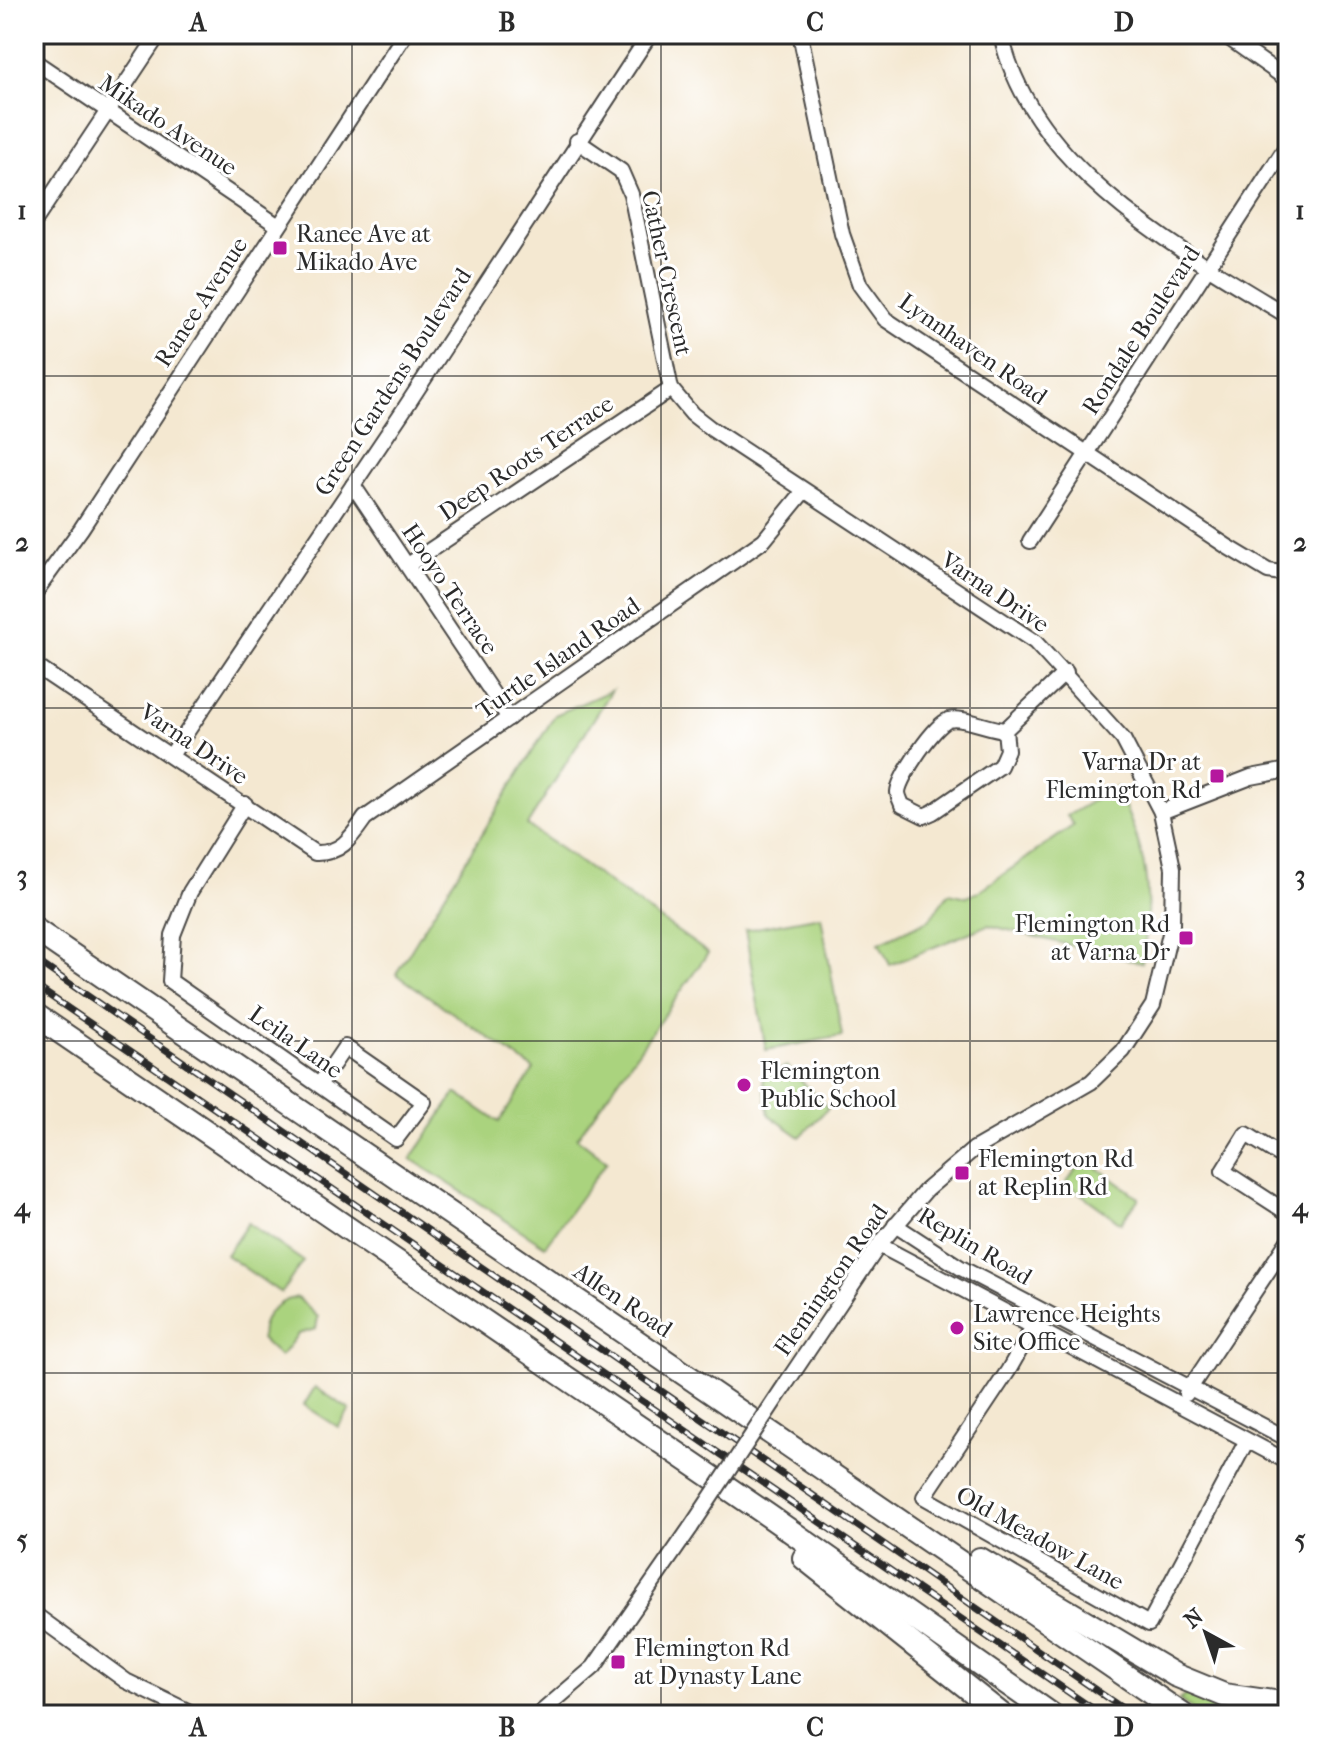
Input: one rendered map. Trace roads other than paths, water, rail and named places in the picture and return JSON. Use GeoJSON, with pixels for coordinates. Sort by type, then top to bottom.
{"type":"FeatureCollection","features":[{"type":"Feature","properties":{"kind":"highway","name":"Allen Road"},"geometry":{"type":"LineString","coordinates":[[34,929],[1183,1715]]}},
{"type":"Feature","properties":{"kind":"highway"},"geometry":{"type":"LineString","coordinates":[[34,1014],[769,1516],[1052,1715]]}},
{"type":"Feature","properties":{"kind":"highway"},"geometry":{"type":"LineString","coordinates":[[806,1457],[1175,1675],[1224,1695],[1288,1704]]}},
{"type":"Feature","properties":{"kind":"highway"},"geometry":{"type":"LineString","coordinates":[[769,1516],[775,1535],[1002,1715]]}},
{"type":"Feature","properties":{"kind":"street"},"geometry":{"type":"LineString","coordinates":[[34,222],[159,34]]}},
{"type":"Feature","properties":{"kind":"street","name":"Ranee Avenue"},"geometry":{"type":"LineString","coordinates":[[34,594],[81,529],[277,225],[405,34]]}},
{"type":"Feature","properties":{"kind":"street","name":"Green Gardens Boulevard"},"geometry":{"type":"LineString","coordinates":[[172,754],[650,34]]}},
{"type":"Feature","properties":{"kind":"street","name":"Lynnhaven Road"},"geometry":{"type":"LineString","coordinates":[[800,34],[842,234],[860,285],[885,319],[1228,547],[1268,571],[1288,574]]}},
{"type":"Feature","properties":{"kind":"street"},"geometry":{"type":"LineString","coordinates":[[1001,34],[1006,60],[1044,130],[1089,179],[1208,267],[1288,316]]}},
{"type":"Feature","properties":{"kind":"street"},"geometry":{"type":"LineString","coordinates":[[1223,34],[1288,80]]}},
{"type":"Feature","properties":{"kind":"street","name":"Mikado Avenue"},"geometry":{"type":"LineString","coordinates":[[34,61],[277,225]]}},
{"type":"Feature","properties":{"kind":"street","name":"Cather Crescent"},"geometry":{"type":"LineString","coordinates":[[577,141],[621,171],[631,194],[671,389]]}},
{"type":"Feature","properties":{"kind":"street","name":"Rondale Boulevard"},"geometry":{"type":"LineString","coordinates":[[1030,541],[1288,144]]}},
{"type":"Feature","properties":{"kind":"street","name":"Varna Drive"},"geometry":{"type":"LineString","coordinates":[[671,389],[692,414],[1035,642],[1066,672],[1123,739],[1161,812]]}},
{"type":"Feature","properties":{"kind":"street","name":"Deep Roots Terrace"},"geometry":{"type":"LineString","coordinates":[[408,565],[671,389]]}},
{"type":"Feature","properties":{"kind":"street","name":"Hooyo Terrace"},"geometry":{"type":"LineString","coordinates":[[353,485],[509,718]]}},
{"type":"Feature","properties":{"kind":"street","name":"Turtle Island Road"},"geometry":{"type":"LineString","coordinates":[[331,853],[350,841],[365,818],[764,540],[804,491]]}},
{"type":"Feature","properties":{"kind":"street","name":"Varna Drive"},"geometry":{"type":"LineString","coordinates":[[34,665],[172,754],[315,853],[331,853]]}},
{"type":"Feature","properties":{"kind":"street"},"geometry":{"type":"LineString","coordinates":[[1005,730],[1007,750],[1000,766],[924,816],[902,805],[898,792],[908,769],[938,726],[947,720],[961,718],[982,728],[1005,730],[1066,672]]}},
{"type":"Feature","properties":{"kind":"street"},"geometry":{"type":"LineString","coordinates":[[1161,812],[1251,777],[1288,770]]}},
{"type":"Feature","properties":{"kind":"street","name":"Leila Lane"},"geometry":{"type":"LineString","coordinates":[[245,804],[190,892],[173,935],[170,981],[396,1139],[424,1102],[345,1047],[319,1085]]}},
{"type":"Feature","properties":{"kind":"street","name":"Flemington Road"},"geometry":{"type":"LineString","coordinates":[[538,1715],[594,1667],[895,1225],[926,1190],[974,1149],[1091,1082],[1123,1051],[1153,1005],[1172,925],[1173,868],[1161,812]]}},
{"type":"Feature","properties":{"kind":"street"},"geometry":{"type":"LineString","coordinates":[[1288,1160],[1246,1134],[1223,1171],[1288,1213]]}},
{"type":"Feature","properties":{"kind":"street","name":"Replin Road"},"geometry":{"type":"LineString","coordinates":[[895,1225],[961,1268],[1288,1439]]}},
{"type":"Feature","properties":{"kind":"street"},"geometry":{"type":"LineString","coordinates":[[1179,1405],[1288,1241]]}},
{"type":"Feature","properties":{"kind":"street","name":"Replin Road"},"geometry":{"type":"LineString","coordinates":[[879,1245],[1288,1462]]}},
{"type":"Feature","properties":{"kind":"street","name":"Old Meadow Lane"},"geometry":{"type":"LineString","coordinates":[[1042,1311],[924,1497],[1149,1624],[1246,1442]]}},
{"type":"Feature","properties":{"kind":"street"},"geometry":{"type":"LineString","coordinates":[[34,1614],[126,1681],[196,1715]]}},
{"type":"Feature","properties":{"kind":"railway"},"geometry":{"type":"LineString","coordinates":[[34,959],[1132,1715]]}},
{"type":"Feature","properties":{"kind":"railway"},"geometry":{"type":"LineString","coordinates":[[34,985],[1102,1715]]}},
{"type":"Feature","properties":{"kind":"place","name":"Ranee Ave at Mikado Ave"},"geometry":{"type":"Point","coordinates":[280,248]}},
{"type":"Feature","properties":{"kind":"place","name":"Varna Dr at Flemington Rd"},"geometry":{"type":"Point","coordinates":[1217,776]}},
{"type":"Feature","properties":{"kind":"place","name":"Flemington Rd at Varna Dr"},"geometry":{"type":"Point","coordinates":[1186,938]}},
{"type":"Feature","properties":{"kind":"place","name":"Flemington Public School"},"geometry":{"type":"Point","coordinates":[744,1085]}},
{"type":"Feature","properties":{"kind":"place","name":"Flemington Rd at Replin Rd"},"geometry":{"type":"Point","coordinates":[962,1173]}},
{"type":"Feature","properties":{"kind":"place","name":"Lawrence Heights Site Office"},"geometry":{"type":"Point","coordinates":[957,1328]}},
{"type":"Feature","properties":{"kind":"place","name":"Flemington Rd at Dynasty Lane"},"geometry":{"type":"Point","coordinates":[618,1662]}}]}
